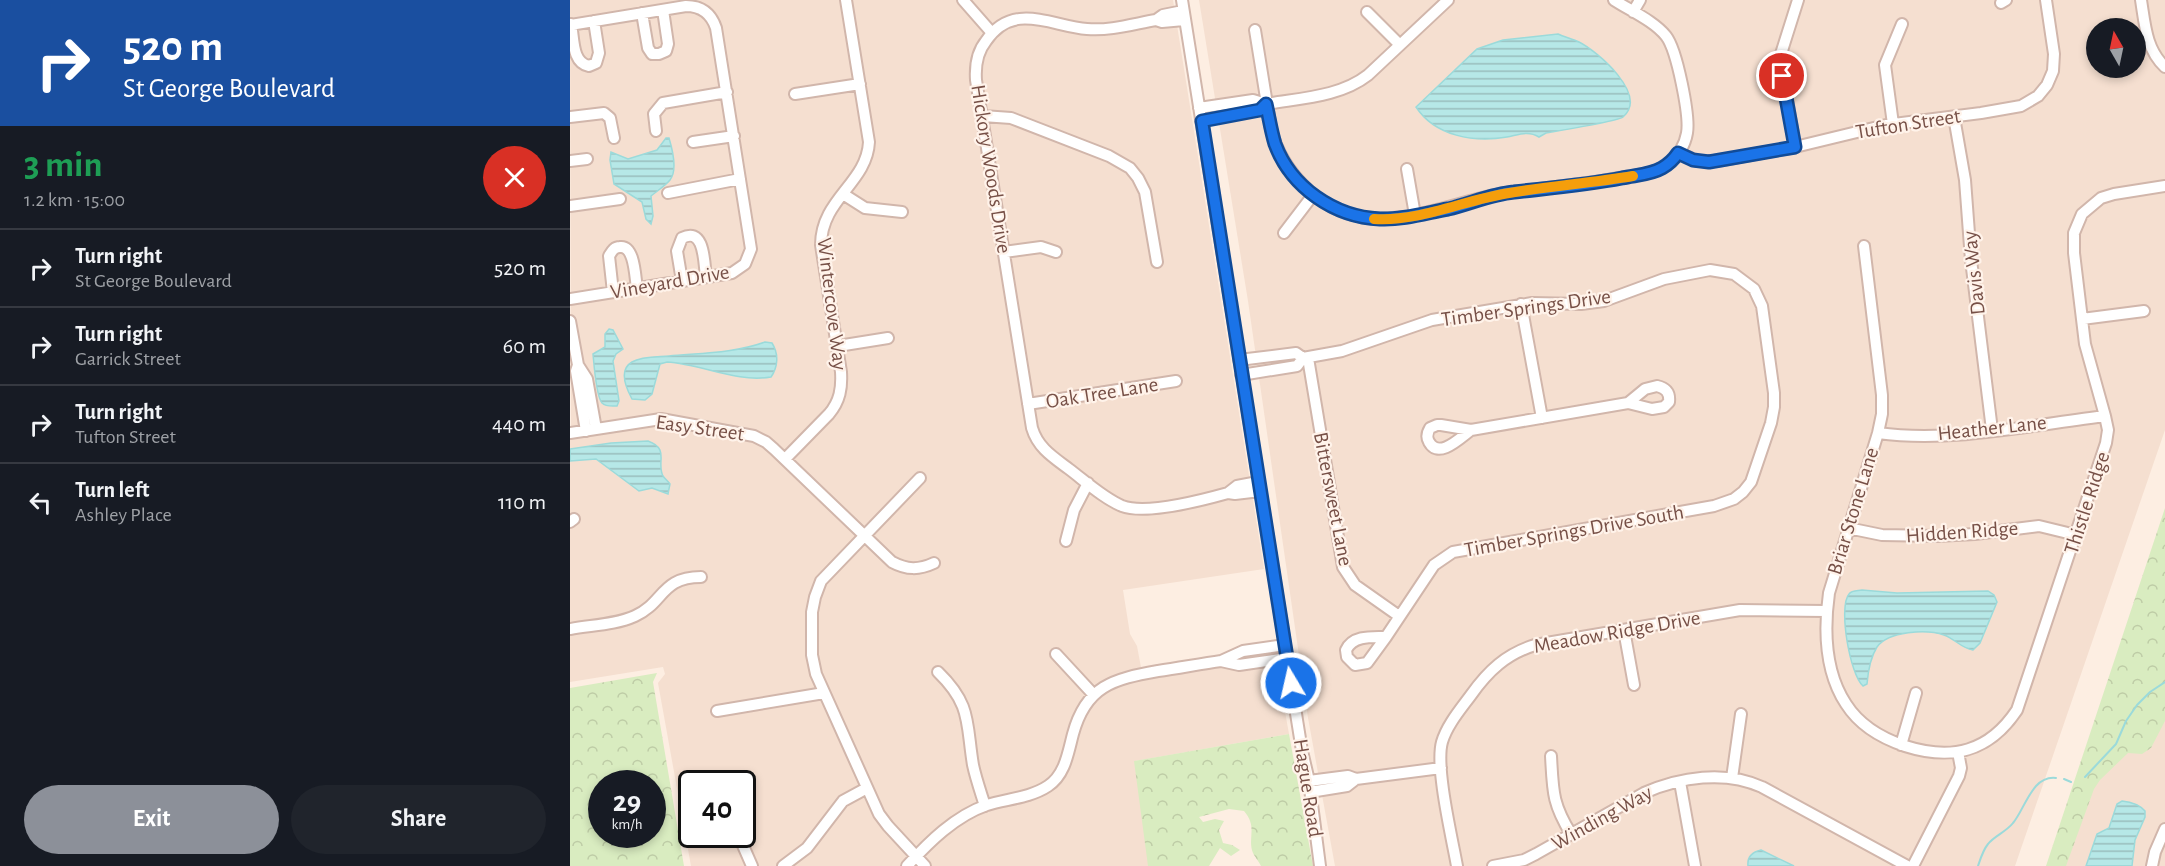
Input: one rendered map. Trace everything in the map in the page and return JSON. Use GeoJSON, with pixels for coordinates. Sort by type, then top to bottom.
{"type":"FeatureCollection","features":[{"type":"Feature","properties":{"kind":"street","name":"Wintercove Way"},"geometry":{"type":"LineString","coordinates":[[785,459],[835,406],[841,388],[838,346],[821,237],[826,217],[868,154],[868,132],[846,0]]}},
{"type":"Feature","properties":{"kind":"street"},"geometry":{"type":"LineString","coordinates":[[963,0],[992,33],[1007,22],[1019,19],[1042,19],[1097,30],[1155,20],[1163,15],[1183,10]]}},
{"type":"Feature","properties":{"kind":"street"},"geometry":{"type":"LineString","coordinates":[[1199,108],[1253,100],[1266,104],[1331,93],[1350,87],[1368,75],[1448,0]]}},
{"type":"Feature","properties":{"kind":"street"},"geometry":{"type":"LineString","coordinates":[[1255,30],[1273,135],[1280,153],[1294,176],[1313,195],[1339,209],[1366,218],[1389,219],[1509,193],[1586,184],[1650,173],[1669,164],[1686,137],[1687,125],[1674,50],[1671,42],[1658,28],[1614,0]]}},
{"type":"Feature","properties":{"kind":"street"},"geometry":{"type":"LineString","coordinates":[[1633,12],[1640,0]]}},
{"type":"Feature","properties":{"kind":"street"},"geometry":{"type":"LineString","coordinates":[[1795,147],[1780,60],[1798,0]]}},
{"type":"Feature","properties":{"kind":"street","name":"Tufton Street"},"geometry":{"type":"LineString","coordinates":[[1678,153],[1693,160],[1709,162],[1795,147],[1893,123],[2013,108],[2032,100],[2049,81],[2055,61],[2046,0]]}},
{"type":"Feature","properties":{"kind":"street"},"geometry":{"type":"LineString","coordinates":[[2141,0],[2150,46],[2165,67]]}},
{"type":"Feature","properties":{"kind":"street","name":"Vineyard Drive"},"geometry":{"type":"LineString","coordinates":[[570,299],[737,271],[746,264],[749,257],[751,243],[716,28],[712,18],[704,10],[689,6],[663,10]]}},
{"type":"Feature","properties":{"kind":"street"},"geometry":{"type":"LineString","coordinates":[[594,21],[599,56],[596,63],[589,66],[577,59],[571,24],[594,21],[642,13],[663,10],[668,44],[666,51],[652,54],[648,48],[642,13]]}},
{"type":"Feature","properties":{"kind":"street","name":"Hague Road"},"geometry":{"type":"LineString","coordinates":[[1183,10],[1287,658],[1310,787],[1320,866]]}},
{"type":"Feature","properties":{"kind":"street"},"geometry":{"type":"LineString","coordinates":[[1367,12],[1400,45]]}},
{"type":"Feature","properties":{"kind":"street"},"geometry":{"type":"LineString","coordinates":[[1893,123],[1885,65],[1902,24]]}},
{"type":"Feature","properties":{"kind":"street","name":"Hickory Woods Drive"},"geometry":{"type":"LineString","coordinates":[[992,33],[980,50],[976,63],[976,80],[1033,434],[1041,447],[1088,483],[1116,503],[1134,509],[1204,499],[1228,493],[1237,486],[1259,486]]}},
{"type":"Feature","properties":{"kind":"street"},"geometry":{"type":"LineString","coordinates":[[795,94],[860,84]]}},
{"type":"Feature","properties":{"kind":"street"},"geometry":{"type":"LineString","coordinates":[[656,131],[654,114],[663,103],[727,92]]}},
{"type":"Feature","properties":{"kind":"street"},"geometry":{"type":"LineString","coordinates":[[1202,121],[1260,110],[1266,104]]}},
{"type":"Feature","properties":{"kind":"street"},"geometry":{"type":"LineString","coordinates":[[570,117],[604,113],[610,118],[614,138]]}},
{"type":"Feature","properties":{"kind":"street"},"geometry":{"type":"LineString","coordinates":[[983,116],[1011,118],[1109,156],[1125,165],[1138,178],[1145,192],[1157,262]]}},
{"type":"Feature","properties":{"kind":"street","name":"Davis Way"},"geometry":{"type":"LineString","coordinates":[[1954,117],[1965,180],[1971,260],[1992,430]]}},
{"type":"Feature","properties":{"kind":"street"},"geometry":{"type":"LineString","coordinates":[[693,142],[734,136]]}},
{"type":"Feature","properties":{"kind":"street"},"geometry":{"type":"LineString","coordinates":[[570,161],[587,159]]}},
{"type":"Feature","properties":{"kind":"street"},"geometry":{"type":"LineString","coordinates":[[1407,169],[1415,215]]}},
{"type":"Feature","properties":{"kind":"street"},"geometry":{"type":"LineString","coordinates":[[668,192],[740,179]]}},
{"type":"Feature","properties":{"kind":"street","name":"Thistle Ridge"},"geometry":{"type":"LineString","coordinates":[[1901,745],[1937,753],[1958,752],[1973,748],[1995,735],[2017,710],[2106,443],[2108,430],[2086,351],[2073,244],[2074,233],[2078,221],[2090,206],[2102,198],[2165,186]]}},
{"type":"Feature","properties":{"kind":"street"},"geometry":{"type":"LineString","coordinates":[[843,194],[865,208],[902,212]]}},
{"type":"Feature","properties":{"kind":"street"},"geometry":{"type":"LineString","coordinates":[[1284,233],[1313,195]]}},
{"type":"Feature","properties":{"kind":"street"},"geometry":{"type":"LineString","coordinates":[[570,206],[621,199]]}},
{"type":"Feature","properties":{"kind":"street"},"geometry":{"type":"LineString","coordinates":[[682,281],[677,251],[682,238],[688,235],[697,238],[701,243],[706,277]]}},
{"type":"Feature","properties":{"kind":"street","name":"Briar Stone Lane"},"geometry":{"type":"LineString","coordinates":[[1864,246],[1882,395],[1882,414],[1831,584],[1826,611],[1830,662],[1842,698],[1868,728],[1885,739],[1901,745]]}},
{"type":"Feature","properties":{"kind":"street"},"geometry":{"type":"LineString","coordinates":[[613,292],[609,256],[614,248],[625,247],[630,253],[637,288]]}},
{"type":"Feature","properties":{"kind":"street"},"geometry":{"type":"LineString","coordinates":[[1004,252],[1041,247],[1056,252]]}},
{"type":"Feature","properties":{"kind":"street","name":"Timber Springs Drive"},"geometry":{"type":"LineString","coordinates":[[1241,375],[1297,366],[1306,358],[1342,351],[1425,322],[1521,304],[1541,302],[1581,304],[1604,301],[1664,279],[1710,270],[1734,274],[1749,283],[1762,306],[1774,393],[1773,414],[1755,475]]}},
{"type":"Feature","properties":{"kind":"street"},"geometry":{"type":"LineString","coordinates":[[1521,304],[1542,418]]}},
{"type":"Feature","properties":{"kind":"street"},"geometry":{"type":"LineString","coordinates":[[2082,319],[2144,311]]}},
{"type":"Feature","properties":{"kind":"street"},"geometry":{"type":"LineString","coordinates":[[570,321],[578,365],[584,371],[587,379],[591,430]]}},
{"type":"Feature","properties":{"kind":"street"},"geometry":{"type":"LineString","coordinates":[[838,346],[888,338]]}},
{"type":"Feature","properties":{"kind":"street","name":"Timber Springs Drive"},"geometry":{"type":"LineString","coordinates":[[1239,360],[1296,353],[1306,358]]}},
{"type":"Feature","properties":{"kind":"street","name":"Bittersweet Lane"},"geometry":{"type":"LineString","coordinates":[[1306,358],[1343,567],[1355,585],[1400,616]]}},
{"type":"Feature","properties":{"kind":"street","name":"Oak Tree Lane"},"geometry":{"type":"LineString","coordinates":[[1028,404],[1176,381]]}},
{"type":"Feature","properties":{"kind":"street"},"geometry":{"type":"LineString","coordinates":[[1471,430],[1628,403]]}},
{"type":"Feature","properties":{"kind":"street","name":"Heather Lane"},"geometry":{"type":"LineString","coordinates":[[1878,433],[1946,435],[2105,416]]}},
{"type":"Feature","properties":{"kind":"street","name":"Easy Street"},"geometry":{"type":"LineString","coordinates":[[570,433],[651,420],[673,420],[754,436],[766,442],[785,459],[886,557],[899,566],[912,569],[926,567],[934,562]]}},
{"type":"Feature","properties":{"kind":"street","name":"Timber Springs Drive South"},"geometry":{"type":"LineString","coordinates":[[1386,637],[1434,565],[1453,552],[1723,504],[1743,492],[1755,475]]}},
{"type":"Feature","properties":{"kind":"street"},"geometry":{"type":"LineString","coordinates":[[920,478],[825,575],[817,588],[812,612],[813,661],[824,693],[867,788],[888,826],[925,866]]}},
{"type":"Feature","properties":{"kind":"street"},"geometry":{"type":"LineString","coordinates":[[1066,541],[1074,510],[1088,483]]}},
{"type":"Feature","properties":{"kind":"street","name":"Hidden Ridge"},"geometry":{"type":"LineString","coordinates":[[1848,528],[1882,535],[1958,536],[2039,526],[2076,535]]}},
{"type":"Feature","properties":{"kind":"street"},"geometry":{"type":"LineString","coordinates":[[570,628],[628,619],[646,609],[672,583],[687,577],[701,577]]}},
{"type":"Feature","properties":{"kind":"street","name":"Meadow Ridge Drive"},"geometry":{"type":"LineString","coordinates":[[1457,866],[1440,750],[1446,730],[1479,683],[1498,664],[1516,652],[1535,645],[1752,609],[1826,611]]}},
{"type":"Feature","properties":{"kind":"street"},"geometry":{"type":"LineString","coordinates":[[1624,630],[1634,684]]}},
{"type":"Feature","properties":{"kind":"street"},"geometry":{"type":"LineString","coordinates":[[907,866],[952,824],[985,806],[1037,792],[1057,778],[1064,767],[1078,718],[1093,694],[1112,681],[1221,661],[1243,651],[1285,645]]}},
{"type":"Feature","properties":{"kind":"street"},"geometry":{"type":"LineString","coordinates":[[1056,654],[1093,694]]}},
{"type":"Feature","properties":{"kind":"street"},"geometry":{"type":"LineString","coordinates":[[1221,661],[1239,665],[1287,658]]}},
{"type":"Feature","properties":{"kind":"street"},"geometry":{"type":"LineString","coordinates":[[938,672],[956,693],[966,711],[974,767],[985,806]]}},
{"type":"Feature","properties":{"kind":"street"},"geometry":{"type":"LineString","coordinates":[[717,711],[824,693]]}},
{"type":"Feature","properties":{"kind":"street"},"geometry":{"type":"LineString","coordinates":[[1901,745],[1916,693]]}},
{"type":"Feature","properties":{"kind":"street"},"geometry":{"type":"LineString","coordinates":[[1732,778],[1741,714]]}},
{"type":"Feature","properties":{"kind":"street"},"geometry":{"type":"LineString","coordinates":[[1913,866],[1959,776],[1961,768],[1958,752]]}},
{"type":"Feature","properties":{"kind":"street"},"geometry":{"type":"LineString","coordinates":[[1551,756],[1557,808],[1571,834]]}},
{"type":"Feature","properties":{"kind":"street"},"geometry":{"type":"LineString","coordinates":[[1310,787],[1347,786],[1356,779],[1441,768]]}},
{"type":"Feature","properties":{"kind":"street","name":"Winding Way"},"geometry":{"type":"LineString","coordinates":[[1493,866],[1524,860],[1644,793],[1680,782],[1708,777],[1732,778],[1762,787],[1907,866]]}},
{"type":"Feature","properties":{"kind":"street"},"geometry":{"type":"LineString","coordinates":[[1680,782],[1695,866]]}},
{"type":"Feature","properties":{"kind":"street"},"geometry":{"type":"LineString","coordinates":[[783,866],[807,848],[843,801],[867,788]]}},
{"type":"Feature","properties":{"kind":"street"},"geometry":{"type":"LineString","coordinates":[[2152,866],[2155,852],[2165,829]]}},
{"type":"Feature","properties":{"kind":"street"},"geometry":{"type":"LineString","coordinates":[[744,848],[752,866]]}},
{"type":"Feature","properties":{"kind":"shaded area"},"geometry":{"type":"Polygon","coordinates":[[[570,0],[1173,0],[1264,569],[1123,590],[1130,634],[1137,646],[1143,678],[1275,656],[1289,734],[1135,761],[1150,866],[691,866],[688,848],[756,848],[756,770],[678,770],[678,794],[658,683],[665,674],[663,667],[570,682],[570,439],[641,426],[571,430],[570,0]]]}},
{"type":"Feature","properties":{"kind":"shaded area"},"geometry":{"type":"Polygon","coordinates":[[[1199,0],[2165,0],[2165,430],[2015,866],[1335,866],[1308,718],[1248,301],[1199,0]]]}},
{"type":"Feature","properties":{"kind":"shaded area"},"geometry":{"type":"Polygon","coordinates":[[[2165,703],[2165,866],[2059,866],[2083,794],[2165,703]]]}},
{"type":"Feature","properties":{"kind":"green space"},"geometry":{"type":"Polygon","coordinates":[[[2165,508],[2165,721],[2151,748],[2142,754],[2128,753],[2100,780],[2094,789],[2066,866],[2046,866],[2165,508]]]}},
{"type":"Feature","properties":{"kind":"green space"},"geometry":{"type":"Polygon","coordinates":[[[657,673],[653,682],[678,830],[678,848],[681,848],[684,866],[570,866],[570,688],[657,673]]]}},
{"type":"Feature","properties":{"kind":"green space"},"geometry":{"type":"Polygon","coordinates":[[[1289,734],[1313,866],[1261,866],[1251,848],[1251,827],[1248,817],[1244,811],[1229,809],[1199,817],[1203,822],[1215,819],[1224,821],[1219,830],[1223,843],[1240,850],[1231,856],[1220,848],[1209,866],[1148,866],[1134,761],[1289,734]]]}},
{"type":"Feature","properties":{"kind":"water"},"geometry":{"type":"Polygon","coordinates":[[[1558,34],[1587,47],[1618,75],[1630,97],[1629,108],[1623,117],[1546,133],[1539,137],[1527,133],[1482,139],[1444,131],[1424,117],[1416,107],[1477,49],[1503,40],[1558,34]]]}},
{"type":"Feature","properties":{"kind":"water"},"geometry":{"type":"Polygon","coordinates":[[[666,138],[669,138],[672,147],[674,171],[670,180],[651,196],[653,216],[651,224],[646,219],[642,202],[614,184],[611,152],[628,159],[657,150],[666,138]]]}},
{"type":"Feature","properties":{"kind":"water"},"geometry":{"type":"Polygon","coordinates":[[[609,329],[613,330],[623,349],[616,354],[613,361],[619,401],[617,406],[607,406],[600,399],[593,354],[605,347],[605,334],[609,329]]]}},
{"type":"Feature","properties":{"kind":"water"},"geometry":{"type":"Polygon","coordinates":[[[765,342],[772,343],[777,356],[771,377],[745,377],[667,362],[660,364],[652,394],[645,400],[632,399],[624,379],[628,365],[640,359],[730,350],[765,342]]]}},
{"type":"Feature","properties":{"kind":"water"},"geometry":{"type":"Polygon","coordinates":[[[648,441],[655,444],[661,452],[661,471],[670,484],[668,494],[652,488],[639,491],[596,459],[570,461],[570,449],[648,441]]]}},
{"type":"Feature","properties":{"kind":"water"},"geometry":{"type":"Polygon","coordinates":[[[1862,590],[1897,593],[1988,591],[1994,595],[1997,602],[1980,643],[1973,650],[1937,633],[1918,632],[1899,635],[1882,642],[1877,647],[1871,660],[1867,684],[1863,686],[1854,669],[1845,626],[1846,601],[1849,594],[1862,590]]]}},
{"type":"Feature","properties":{"kind":"water"},"geometry":{"type":"Polygon","coordinates":[[[2122,801],[2135,804],[2145,811],[2145,817],[2135,840],[2132,866],[2086,866],[2097,834],[2109,828],[2117,804],[2122,801]]]}},
{"type":"Feature","properties":{"kind":"water"},"geometry":{"type":"Polygon","coordinates":[[[1761,850],[1794,866],[1748,866],[1751,855],[1761,850]]]}},
{"type":"Feature","properties":{"kind":"waterway"},"geometry":{"type":"LineString","coordinates":[[2085,777],[2116,744],[2126,721],[2137,705],[2165,682]]}},
{"type":"Feature","properties":{"kind":"waterway"},"geometry":{"type":"LineString","coordinates":[[1978,866],[1986,846],[2013,823],[2035,787],[2048,778],[2056,778]]}},
{"type":"Feature","properties":{"kind":"waterway"},"geometry":{"type":"LineString","coordinates":[[2064,779],[2071,782]]}},
{"type":"Feature","properties":{"kind":"slow traffic"},"geometry":{"type":"LineString","coordinates":[[1374,219],[1407,217],[1509,193],[1575,186],[1633,176]]}},
{"type":"Feature","properties":{"kind":"route"},"geometry":{"type":"LineString","coordinates":[[1291,683],[1202,121],[1260,110],[1266,104],[1280,153],[1294,176],[1305,188],[1320,200],[1346,212],[1366,218],[1389,219],[1449,208],[1509,193],[1596,183],[1650,173],[1669,164],[1678,153],[1693,160],[1709,162],[1795,147],[1782,76]]}}]}
